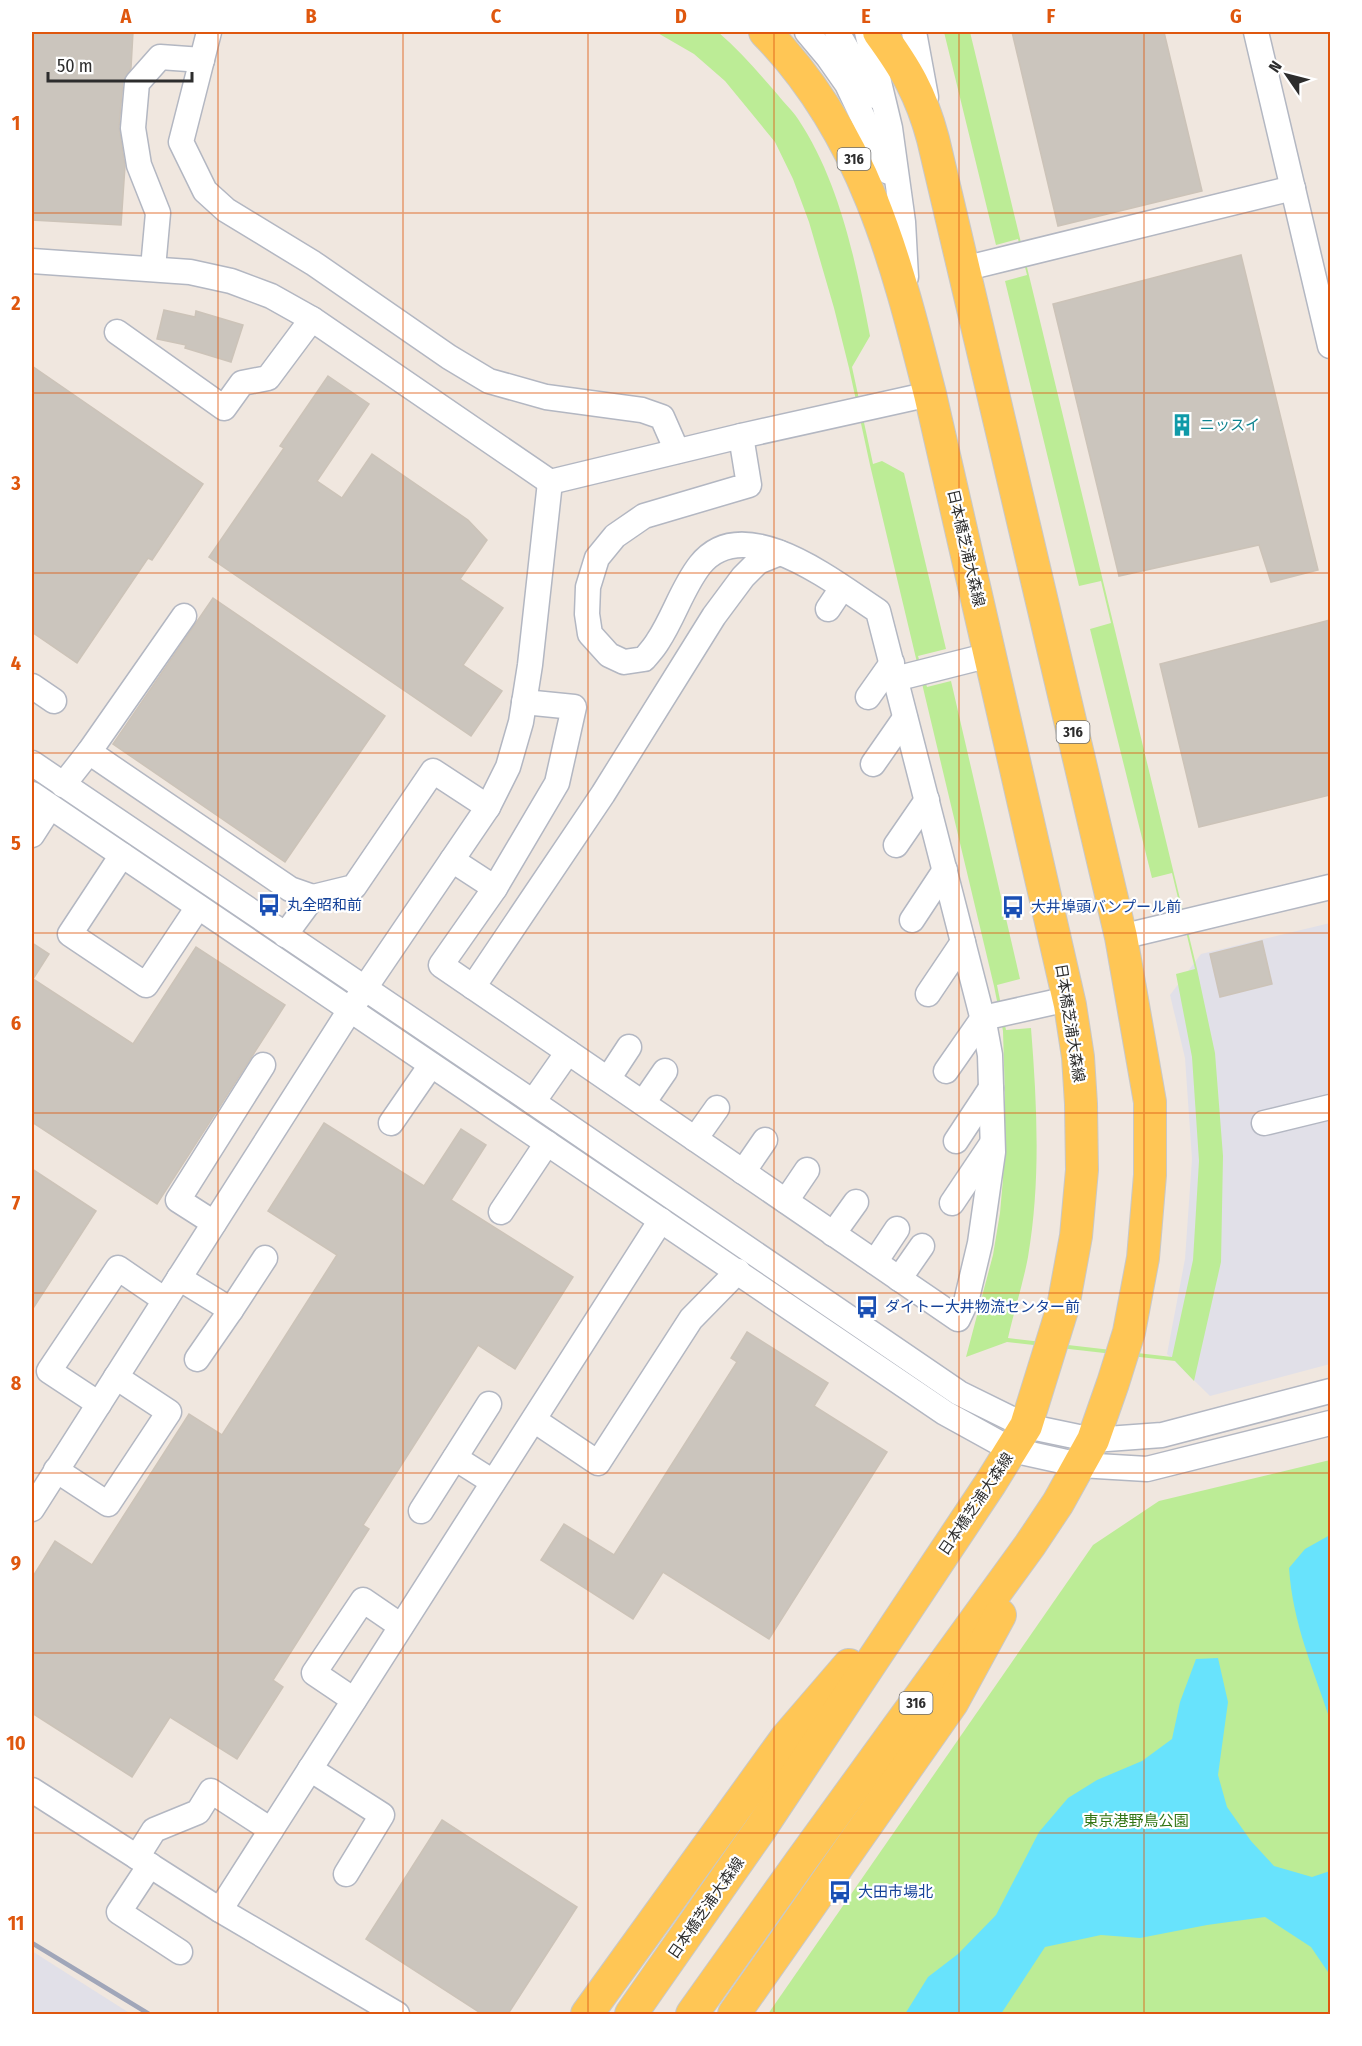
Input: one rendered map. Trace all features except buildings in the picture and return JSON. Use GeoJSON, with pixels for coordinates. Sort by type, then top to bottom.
{"type":"FeatureCollection","features":[{"type":"Feature","properties":{"kind":"main road","name":"日本橋芝浦大森線"},"geometry":{"type":"LineString","coordinates":[[631,2014],[759,1832],[1019,1438],[1063,1307],[1076,1236],[1082,1170],[1078,1057],[1068,999],[908,306],[882,225],[843,136],[806,80],[765,32]]}},
{"type":"Feature","properties":{"kind":"main road","name":"316"},"geometry":{"type":"LineString","coordinates":[[692,2014],[1058,1503],[1086,1452],[1113,1383],[1129,1332],[1143,1258],[1150,1175],[1150,1102],[1121,937],[933,139],[915,87],[879,32]]}},
{"type":"Feature","properties":{"kind":"main road"},"geometry":{"type":"LineString","coordinates":[[734,2014],[952,1702],[1010,1596],[1030,1545]]}},
{"type":"Feature","properties":{"kind":"main road"},"geometry":{"type":"LineString","coordinates":[[587,2014],[787,1737],[931,1571]]}},
{"type":"Feature","properties":{"kind":"street"},"geometry":{"type":"LineString","coordinates":[[208,32],[181,142],[205,191],[226,210],[313,263],[448,357],[489,381],[546,397],[642,410],[662,417],[676,451]]}},
{"type":"Feature","properties":{"kind":"street"},"geometry":{"type":"LineString","coordinates":[[807,32],[847,84],[898,190]]}},
{"type":"Feature","properties":{"kind":"street"},"geometry":{"type":"LineString","coordinates":[[837,32],[859,68],[890,128]]}},
{"type":"Feature","properties":{"kind":"street"},"geometry":{"type":"LineString","coordinates":[[867,32],[890,128],[903,222],[908,306]]}},
{"type":"Feature","properties":{"kind":"street"},"geometry":{"type":"LineString","coordinates":[[914,32],[933,139]]}},
{"type":"Feature","properties":{"kind":"street"},"geometry":{"type":"LineString","coordinates":[[1256,32],[1330,346]]}},
{"type":"Feature","properties":{"kind":"street"},"geometry":{"type":"LineString","coordinates":[[153,268],[158,213],[139,165],[133,128],[137,83],[160,57],[201,60]]}},
{"type":"Feature","properties":{"kind":"street"},"geometry":{"type":"LineString","coordinates":[[963,269],[1293,188]]}},
{"type":"Feature","properties":{"kind":"street"},"geometry":{"type":"LineString","coordinates":[[32,261],[190,272],[231,281],[271,296],[312,319],[550,482],[930,394]]}},
{"type":"Feature","properties":{"kind":"street"},"geometry":{"type":"LineString","coordinates":[[117,333],[224,408],[242,383],[268,378],[312,319]]}},
{"type":"Feature","properties":{"kind":"street"},"geometry":{"type":"LineString","coordinates":[[524,702],[574,707],[557,783],[495,888],[441,965],[958,1319],[966,1302],[980,1243],[993,1152],[990,1055],[983,1018],[878,611],[802,563],[780,553],[748,544],[730,544],[702,563],[659,640],[644,659],[624,662],[609,655],[590,634],[587,614],[588,587],[597,558],[615,536],[644,516],[749,485],[741,436]]}},
{"type":"Feature","properties":{"kind":"street"},"geometry":{"type":"LineString","coordinates":[[32,1509],[350,1010],[488,807],[508,767],[521,722],[550,482]]}},
{"type":"Feature","properties":{"kind":"street"},"geometry":{"type":"LineString","coordinates":[[473,987],[603,794],[714,616],[750,569],[758,562],[780,553]]}},
{"type":"Feature","properties":{"kind":"street"},"geometry":{"type":"LineString","coordinates":[[828,609],[842,588]]}},
{"type":"Feature","properties":{"kind":"street"},"geometry":{"type":"LineString","coordinates":[[63,785],[89,752],[184,616]]}},
{"type":"Feature","properties":{"kind":"street"},"geometry":{"type":"LineString","coordinates":[[868,697],[894,671],[990,655]]}},
{"type":"Feature","properties":{"kind":"street"},"geometry":{"type":"LineString","coordinates":[[32,686],[54,701]]}},
{"type":"Feature","properties":{"kind":"street"},"geometry":{"type":"LineString","coordinates":[[873,764],[905,718]]}},
{"type":"Feature","properties":{"kind":"street"},"geometry":{"type":"LineString","coordinates":[[89,752],[290,889],[313,897],[354,887],[433,771],[488,807]]}},
{"type":"Feature","properties":{"kind":"street"},"geometry":{"type":"LineString","coordinates":[[32,763],[959,1393],[1019,1438]]}},
{"type":"Feature","properties":{"kind":"street"},"geometry":{"type":"LineString","coordinates":[[32,835],[41,800],[945,1413],[1019,1438],[1086,1452],[1147,1469],[1330,1423]]}},
{"type":"Feature","properties":{"kind":"street"},"geometry":{"type":"LineString","coordinates":[[896,845],[927,800]]}},
{"type":"Feature","properties":{"kind":"street"},"geometry":{"type":"LineString","coordinates":[[122,855],[70,934],[146,984],[198,907]]}},
{"type":"Feature","properties":{"kind":"street"},"geometry":{"type":"LineString","coordinates":[[452,860],[495,888]]}},
{"type":"Feature","properties":{"kind":"street"},"geometry":{"type":"LineString","coordinates":[[912,920],[945,870]]}},
{"type":"Feature","properties":{"kind":"street"},"geometry":{"type":"LineString","coordinates":[[1121,937],[1330,887]]}},
{"type":"Feature","properties":{"kind":"street"},"geometry":{"type":"LineString","coordinates":[[285,935],[313,897]]}},
{"type":"Feature","properties":{"kind":"street"},"geometry":{"type":"LineString","coordinates":[[928,994],[963,942]]}},
{"type":"Feature","properties":{"kind":"street"},"geometry":{"type":"LineString","coordinates":[[946,1071],[983,1018],[1068,999]]}},
{"type":"Feature","properties":{"kind":"street"},"geometry":{"type":"LineString","coordinates":[[608,1079],[629,1047]]}},
{"type":"Feature","properties":{"kind":"street"},"geometry":{"type":"LineString","coordinates":[[533,1102],[568,1052]]}},
{"type":"Feature","properties":{"kind":"street"},"geometry":{"type":"LineString","coordinates":[[214,1223],[178,1200],[263,1065]]}},
{"type":"Feature","properties":{"kind":"street"},"geometry":{"type":"LineString","coordinates":[[391,1123],[431,1065]]}},
{"type":"Feature","properties":{"kind":"street"},"geometry":{"type":"LineString","coordinates":[[643,1103],[665,1071]]}},
{"type":"Feature","properties":{"kind":"street"},"geometry":{"type":"LineString","coordinates":[[956,1141],[992,1088]]}},
{"type":"Feature","properties":{"kind":"street"},"geometry":{"type":"LineString","coordinates":[[1263,1123],[1330,1107]]}},
{"type":"Feature","properties":{"kind":"street"},"geometry":{"type":"LineString","coordinates":[[695,1139],[717,1108]]}},
{"type":"Feature","properties":{"kind":"street"},"geometry":{"type":"LineString","coordinates":[[743,1172],[765,1140]]}},
{"type":"Feature","properties":{"kind":"street"},"geometry":{"type":"LineString","coordinates":[[501,1212],[547,1143]]}},
{"type":"Feature","properties":{"kind":"street"},"geometry":{"type":"LineString","coordinates":[[952,1203],[993,1143]]}},
{"type":"Feature","properties":{"kind":"street"},"geometry":{"type":"LineString","coordinates":[[786,1201],[807,1170]]}},
{"type":"Feature","properties":{"kind":"street"},"geometry":{"type":"LineString","coordinates":[[834,1234],[856,1202]]}},
{"type":"Feature","properties":{"kind":"street"},"geometry":{"type":"LineString","coordinates":[[220,1910],[661,1220]]}},
{"type":"Feature","properties":{"kind":"street"},"geometry":{"type":"LineString","coordinates":[[875,1262],[897,1229]]}},
{"type":"Feature","properties":{"kind":"street"},"geometry":{"type":"LineString","coordinates":[[899,1279],[922,1246]]}},
{"type":"Feature","properties":{"kind":"street"},"geometry":{"type":"LineString","coordinates":[[197,1359],[265,1257]]}},
{"type":"Feature","properties":{"kind":"street"},"geometry":{"type":"LineString","coordinates":[[99,1404],[50,1371],[118,1268],[165,1300]]}},
{"type":"Feature","properties":{"kind":"street"},"geometry":{"type":"LineString","coordinates":[[534,1420],[598,1463],[692,1319],[738,1271]]}},
{"type":"Feature","properties":{"kind":"street"},"geometry":{"type":"LineString","coordinates":[[179,1278],[231,1310]]}},
{"type":"Feature","properties":{"kind":"street"},"geometry":{"type":"LineString","coordinates":[[56,1470],[108,1504],[170,1412],[116,1377]]}},
{"type":"Feature","properties":{"kind":"street"},"geometry":{"type":"LineString","coordinates":[[1086,1452],[1162,1435],[1330,1391]]}},
{"type":"Feature","properties":{"kind":"street"},"geometry":{"type":"LineString","coordinates":[[422,1511],[489,1404]]}},
{"type":"Feature","properties":{"kind":"street"},"geometry":{"type":"LineString","coordinates":[[456,1458],[494,1482]]}},
{"type":"Feature","properties":{"kind":"street"},"geometry":{"type":"LineString","coordinates":[[354,1700],[314,1673],[363,1600],[401,1626]]}},
{"type":"Feature","properties":{"kind":"street"},"geometry":{"type":"LineString","coordinates":[[310,1769],[382,1815],[346,1874]]}},
{"type":"Feature","properties":{"kind":"street"},"geometry":{"type":"LineString","coordinates":[[32,1790],[220,1910],[396,2014]]}},
{"type":"Feature","properties":{"kind":"street"},"geometry":{"type":"LineString","coordinates":[[180,1952],[119,1912],[143,1861],[154,1830],[198,1812],[211,1791],[271,1830]]}},
{"type":"Feature","properties":{"kind":"shaded area"},"geometry":{"type":"Polygon","coordinates":[[[1330,923],[1330,1364],[1210,1396],[1167,1354],[1185,1259],[1192,1159],[1185,1058],[1170,995],[1201,954],[1330,923]]]}},
{"type":"Feature","properties":{"kind":"shaded area"},"geometry":{"type":"Polygon","coordinates":[[[32,1951],[46,1960],[131,2014],[32,2014],[32,1951]]]}},
{"type":"Feature","properties":{"kind":"green space"},"geometry":{"type":"Polygon","coordinates":[[[656,32],[718,32],[756,70],[796,116],[813,143],[836,196],[852,252],[870,336],[852,367],[873,464],[882,461],[904,473],[946,649],[918,656],[927,687],[951,681],[1020,979],[997,985],[1006,1030],[1031,1028],[1036,1114],[1035,1200],[1028,1257],[1008,1338],[1172,1357],[1193,1260],[1199,1161],[1192,1057],[1176,974],[1195,969],[1172,873],[1152,878],[1090,629],[1111,623],[1101,581],[1079,586],[1005,281],[1027,275],[1018,239],[996,245],[944,32],[970,32],[1197,969],[1215,1053],[1223,1156],[1221,1262],[1194,1381],[1175,1361],[1007,1342],[966,1357],[993,1255],[1003,1179],[1005,1097],[1003,1031],[994,986],[849,368],[809,222],[793,179],[775,142],[725,81],[694,54],[656,32]]]}},
{"type":"Feature","properties":{"kind":"green space","name":"東京港野鳥公園"},"geometry":{"type":"Polygon","coordinates":[[[1330,1460],[1330,2014],[768,2014],[1093,1545],[1159,1501],[1330,1460]]]}},
{"type":"Feature","properties":{"kind":"water"},"geometry":{"type":"Polygon","coordinates":[[[1330,1535],[1330,1720],[1299,1627],[1289,1568],[1305,1549],[1330,1535]]]}},
{"type":"Feature","properties":{"kind":"water"},"geometry":{"type":"Polygon","coordinates":[[[1218,1658],[1228,1702],[1218,1775],[1227,1807],[1251,1841],[1274,1866],[1312,1877],[1330,1871],[1330,1975],[1311,1947],[1265,1917],[1140,1938],[1101,1935],[1045,1947],[1001,2014],[905,2014],[928,1977],[958,1954],[996,1915],[1039,1832],[1068,1798],[1097,1780],[1142,1761],[1172,1739],[1180,1702],[1196,1659],[1218,1658]]]}},
{"type":"Feature","properties":{"kind":"railway"},"geometry":{"type":"LineString","coordinates":[[32,1943],[149,2014]]}},
{"type":"Feature","properties":{"kind":"place","name":"ニッスイ"},"geometry":{"type":"Point","coordinates":[1182,425]}},
{"type":"Feature","properties":{"kind":"place","name":"丸全昭和前"},"geometry":{"type":"Point","coordinates":[269,905]}},
{"type":"Feature","properties":{"kind":"place","name":"大井埠頭バンプール前"},"geometry":{"type":"Point","coordinates":[1013,907]}},
{"type":"Feature","properties":{"kind":"place","name":"ダイトー大井物流センター前"},"geometry":{"type":"Point","coordinates":[867,1307]}},
{"type":"Feature","properties":{"kind":"place","name":"大田市場北"},"geometry":{"type":"Point","coordinates":[840,1892]}}]}
